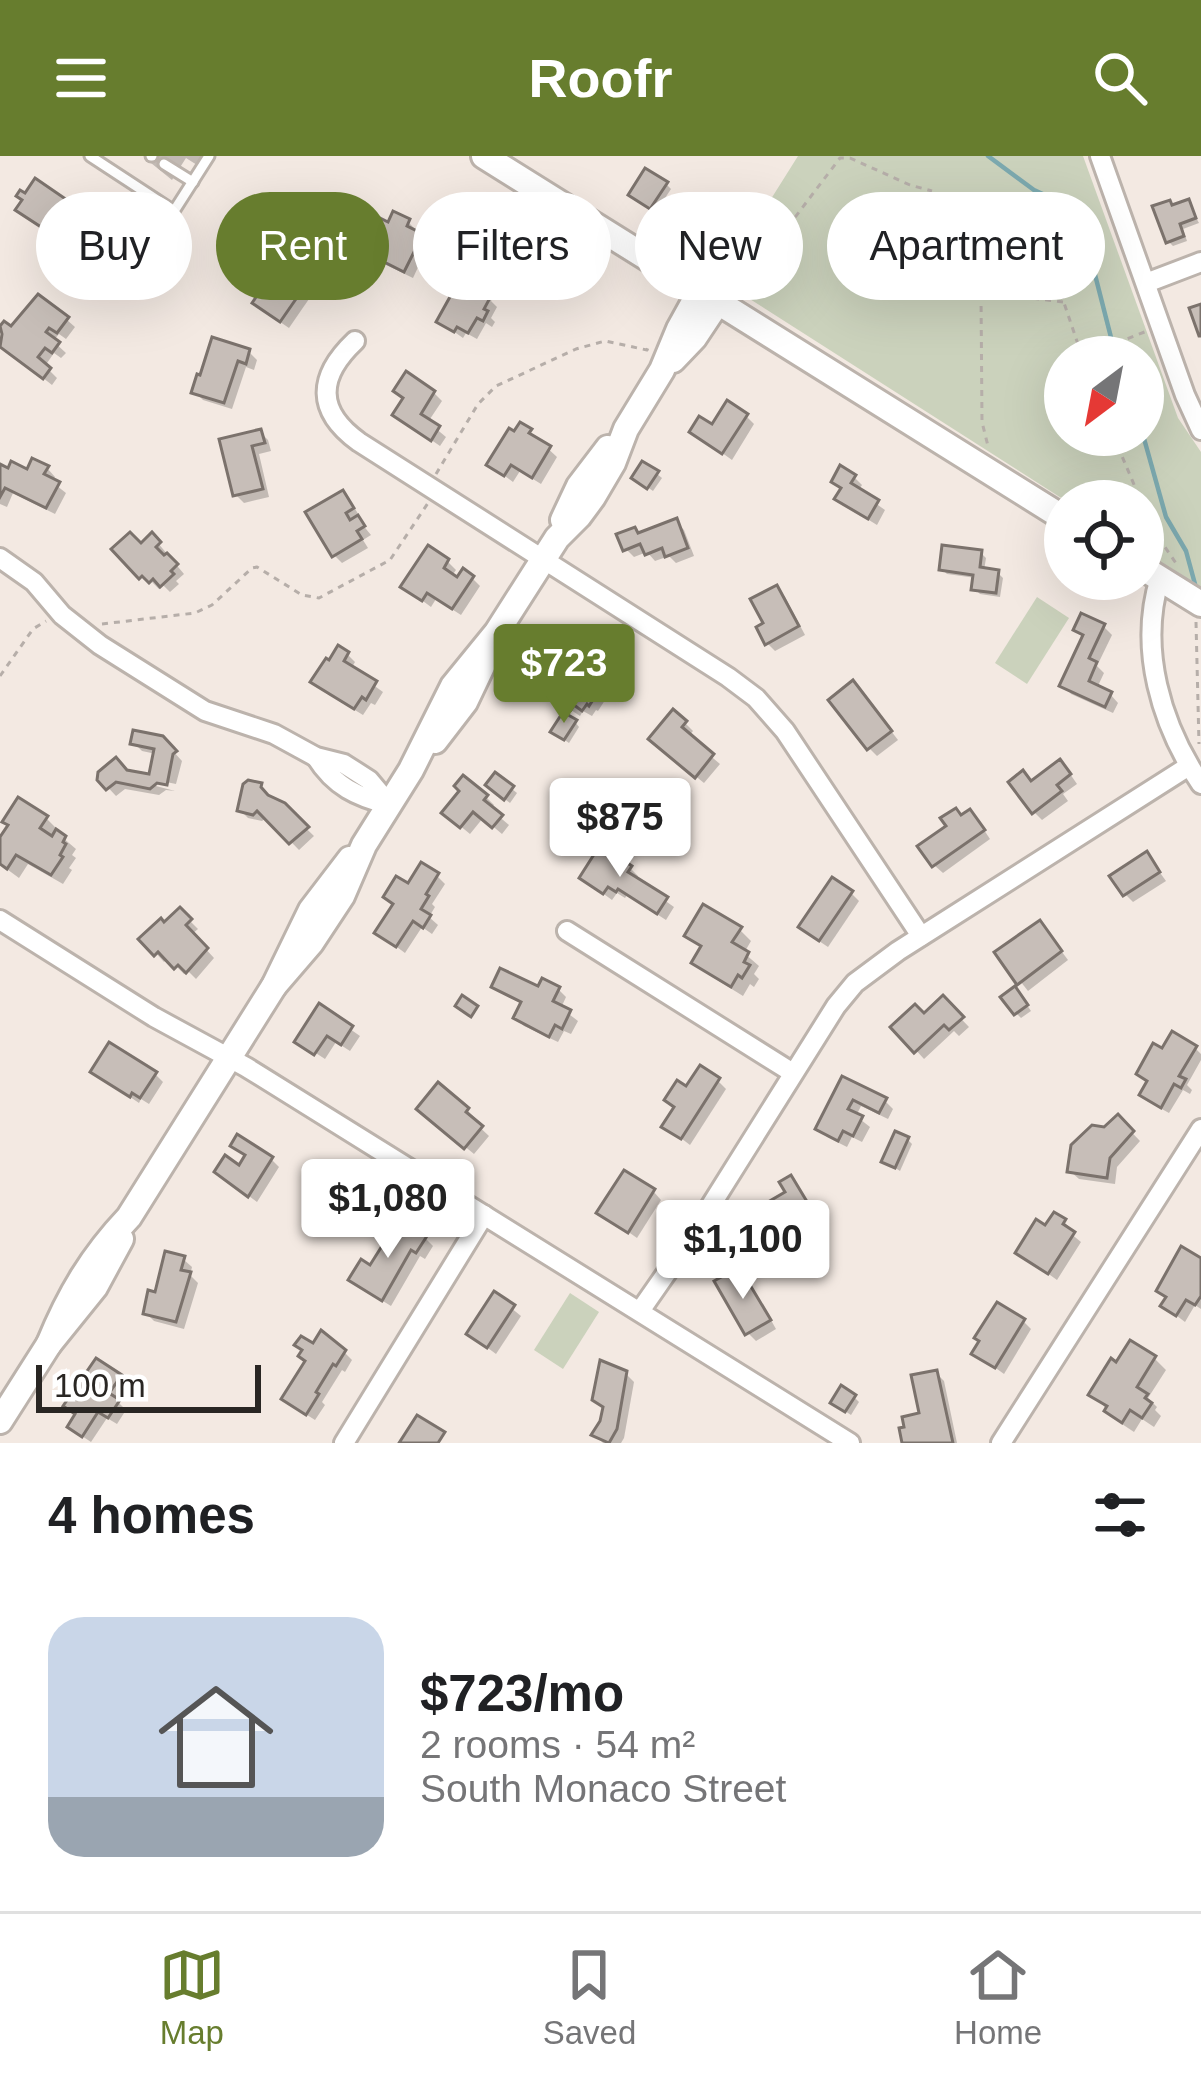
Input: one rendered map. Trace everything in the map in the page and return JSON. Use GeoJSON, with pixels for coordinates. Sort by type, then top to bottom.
{"type":"FeatureCollection","features":[{"type":"Feature","properties":{"kind":"street"},"geometry":{"type":"LineString","coordinates":[[484,156],[635,251]]}},
{"type":"Feature","properties":{"kind":"street"},"geometry":{"type":"LineString","coordinates":[[1100,156],[1201,430]]}},
{"type":"Feature","properties":{"kind":"street"},"geometry":{"type":"LineString","coordinates":[[1147,283],[1201,262]]}},
{"type":"Feature","properties":{"kind":"street"},"geometry":{"type":"LineString","coordinates":[[0,1421],[49,1344],[95,1287],[129,1217],[274,986],[317,901],[364,845],[411,770],[465,702],[497,632],[551,549],[579,486],[626,429],[662,370],[679,329],[706,300]]}},
{"type":"Feature","properties":{"kind":"street"},"geometry":{"type":"LineString","coordinates":[[714,300],[1044,506]]}},
{"type":"Feature","properties":{"kind":"street"},"geometry":{"type":"LineString","coordinates":[[355,341],[335,361],[328,380],[334,419],[359,442],[431,488],[551,549],[766,707],[921,936]]}},
{"type":"Feature","properties":{"kind":"street"},"geometry":{"type":"LineString","coordinates":[[0,558],[34,582],[100,645],[205,711],[274,734],[316,758],[344,764],[369,780],[390,805]]}},
{"type":"Feature","properties":{"kind":"street"},"geometry":{"type":"LineString","coordinates":[[1164,576],[1198,612]]}},
{"type":"Feature","properties":{"kind":"street"},"geometry":{"type":"LineString","coordinates":[[1154,600],[1152,655],[1167,719],[1194,762],[1201,784]]}},
{"type":"Feature","properties":{"kind":"street"},"geometry":{"type":"LineString","coordinates":[[640,1311],[849,989],[921,936],[1194,762]]}},
{"type":"Feature","properties":{"kind":"street"},"geometry":{"type":"LineString","coordinates":[[0,920],[850,1443]]}},
{"type":"Feature","properties":{"kind":"street"},"geometry":{"type":"LineString","coordinates":[[567,931],[794,1073]]}},
{"type":"Feature","properties":{"kind":"street"},"geometry":{"type":"LineString","coordinates":[[1001,1443],[1201,1129]]}},
{"type":"Feature","properties":{"kind":"street"},"geometry":{"type":"LineString","coordinates":[[344,1443],[484,1215]]}},
{"type":"Feature","properties":{"kind":"lane"},"geometry":{"type":"LineString","coordinates":[[90,156],[174,211],[209,156]]}},
{"type":"Feature","properties":{"kind":"lane"},"geometry":{"type":"LineString","coordinates":[[164,164],[193,182]]}},
{"type":"Feature","properties":{"kind":"path"},"geometry":{"type":"LineString","coordinates":[[803,206],[840,158],[933,192]]}},
{"type":"Feature","properties":{"kind":"path"},"geometry":{"type":"LineString","coordinates":[[980,300],[982,422],[990,455],[988,471]]}},
{"type":"Feature","properties":{"kind":"path"},"geometry":{"type":"LineString","coordinates":[[1047,300],[1064,302],[1076,336]]}},
{"type":"Feature","properties":{"kind":"path"},"geometry":{"type":"LineString","coordinates":[[1131,336],[1162,326]]}},
{"type":"Feature","properties":{"kind":"path"},"geometry":{"type":"LineString","coordinates":[[0,676],[39,624],[52,620],[92,628],[126,619],[195,613],[256,567],[302,595],[320,598],[390,560],[478,404],[496,386],[605,340],[647,350],[658,333]]}},
{"type":"Feature","properties":{"kind":"path"},"geometry":{"type":"LineString","coordinates":[[1194,762],[1198,612]]}},
{"type":"Feature","properties":{"kind":"path"},"geometry":{"type":"LineString","coordinates":[[1192,742],[1194,762]]}},
{"type":"Feature","properties":{"kind":"green space"},"geometry":{"type":"Polygon","coordinates":[[[798,156],[1083,156],[1096,192],[827,192],[827,300],[1105,300],[1105,217],[1148,336],[1044,336],[1044,456],[1164,456],[1164,379],[1178,418],[1201,452],[1201,588],[1164,564],[1164,480],[1044,480],[1044,487],[751,300],[803,300],[803,192],[775,192],[798,156]]]}},
{"type":"Feature","properties":{"kind":"green space"},"geometry":{"type":"Polygon","coordinates":[[[1037,597],[1069,618],[1027,684],[995,663],[1037,597]]]}},
{"type":"Feature","properties":{"kind":"green space"},"geometry":{"type":"Polygon","coordinates":[[[570,1293],[599,1312],[563,1369],[534,1350],[570,1293]]]}},
{"type":"Feature","properties":{"kind":"building"},"geometry":{"type":"Polygon","coordinates":[[[645,168],[668,182],[661,192],[635,192],[635,199],[628,195],[645,168]]]}},
{"type":"Feature","properties":{"kind":"building"},"geometry":{"type":"Polygon","coordinates":[[[35,178],[55,192],[36,192],[36,224],[15,210],[22,200],[16,196],[20,190],[25,193],[35,178]]]}},
{"type":"Feature","properties":{"kind":"building"},"geometry":{"type":"Polygon","coordinates":[[[1189,199],[1196,218],[1180,224],[1184,236],[1166,243],[1152,206],[1189,199]]]}},
{"type":"Feature","properties":{"kind":"building"},"geometry":{"type":"Polygon","coordinates":[[[393,211],[410,219],[407,226],[413,229],[413,254],[404,272],[389,264],[393,211]]]}},
{"type":"Feature","properties":{"kind":"building"},"geometry":{"type":"Polygon","coordinates":[[[36,296],[69,317],[57,333],[49,328],[46,332],[60,342],[52,353],[45,348],[38,357],[51,368],[43,379],[0,347],[0,326],[4,321],[11,326],[36,296]]]}},
{"type":"Feature","properties":{"kind":"building"},"geometry":{"type":"Polygon","coordinates":[[[254,300],[295,300],[280,322],[254,300]]]}},
{"type":"Feature","properties":{"kind":"building"},"geometry":{"type":"Polygon","coordinates":[[[448,300],[489,300],[483,321],[477,318],[468,333],[457,327],[454,332],[436,322],[448,300]]]}},
{"type":"Feature","properties":{"kind":"building"},"geometry":{"type":"Polygon","coordinates":[[[1201,304],[1201,336],[1199,336],[1189,308],[1201,304]]]}},
{"type":"Feature","properties":{"kind":"building"},"geometry":{"type":"Polygon","coordinates":[[[212,337],[250,349],[246,364],[238,361],[224,403],[191,393],[212,337]]]}},
{"type":"Feature","properties":{"kind":"building"},"geometry":{"type":"Polygon","coordinates":[[[406,371],[435,391],[421,414],[440,426],[431,441],[392,415],[403,398],[393,391],[406,371]]]}},
{"type":"Feature","properties":{"kind":"building"},"geometry":{"type":"Polygon","coordinates":[[[727,400],[748,414],[722,454],[689,432],[699,416],[712,424],[727,400]]]}},
{"type":"Feature","properties":{"kind":"building"},"geometry":{"type":"Polygon","coordinates":[[[520,422],[551,446],[532,478],[511,465],[504,476],[486,465],[509,428],[514,431],[520,422]]]}},
{"type":"Feature","properties":{"kind":"building"},"geometry":{"type":"Polygon","coordinates":[[[261,429],[265,443],[252,446],[263,489],[233,496],[219,439],[261,429]]]}},
{"type":"Feature","properties":{"kind":"building"},"geometry":{"type":"Polygon","coordinates":[[[32,458],[49,466],[44,474],[60,482],[46,508],[5,488],[0,497],[0,464],[8,468],[11,461],[27,469],[32,458]]]}},
{"type":"Feature","properties":{"kind":"building"},"geometry":{"type":"Polygon","coordinates":[[[642,461],[659,471],[647,489],[631,478],[642,461]]]}},
{"type":"Feature","properties":{"kind":"building"},"geometry":{"type":"Polygon","coordinates":[[[840,465],[856,475],[851,483],[879,500],[868,519],[834,499],[841,488],[831,482],[840,465]]]}},
{"type":"Feature","properties":{"kind":"building"},"geometry":{"type":"Polygon","coordinates":[[[343,490],[354,508],[346,513],[350,520],[358,515],[365,526],[357,531],[362,539],[332,557],[305,512],[343,490]]]}},
{"type":"Feature","properties":{"kind":"building"},"geometry":{"type":"Polygon","coordinates":[[[677,518],[688,548],[665,557],[662,548],[645,555],[640,544],[623,551],[616,534],[635,527],[638,533],[677,518]]]}},
{"type":"Feature","properties":{"kind":"building"},"geometry":{"type":"Polygon","coordinates":[[[130,532],[141,543],[152,532],[161,542],[156,547],[178,564],[160,587],[153,579],[149,583],[142,576],[139,579],[111,549],[130,532]]]}},
{"type":"Feature","properties":{"kind":"building"},"geometry":{"type":"Polygon","coordinates":[[[428,545],[449,559],[444,568],[457,577],[463,568],[474,576],[452,609],[427,593],[422,601],[400,587],[428,545]]]}},
{"type":"Feature","properties":{"kind":"building"},"geometry":{"type":"Polygon","coordinates":[[[942,545],[982,550],[980,567],[999,570],[996,593],[971,590],[973,575],[939,570],[942,545]]]}},
{"type":"Feature","properties":{"kind":"building"},"geometry":{"type":"Polygon","coordinates":[[[777,585],[799,626],[765,645],[756,627],[763,623],[750,599],[777,585]]]}},
{"type":"Feature","properties":{"kind":"building"},"geometry":{"type":"Polygon","coordinates":[[[1081,613],[1105,624],[1089,658],[1097,662],[1089,681],[1112,692],[1105,707],[1059,686],[1083,635],[1073,630],[1081,613]]]}},
{"type":"Feature","properties":{"kind":"building"},"geometry":{"type":"Polygon","coordinates":[[[338,645],[349,652],[344,661],[377,681],[354,709],[310,682],[338,645]]]}},
{"type":"Feature","properties":{"kind":"building"},"geometry":{"type":"Polygon","coordinates":[[[571,648],[610,673],[582,711],[557,701],[564,688],[550,679],[543,690],[526,680],[542,654],[560,666],[571,648]]]}},
{"type":"Feature","properties":{"kind":"building"},"geometry":{"type":"Polygon","coordinates":[[[853,680],[892,731],[867,750],[828,700],[853,680]]]}},
{"type":"Feature","properties":{"kind":"building"},"geometry":{"type":"Polygon","coordinates":[[[673,709],[687,721],[682,727],[714,754],[695,778],[648,739],[673,709]]]}},
{"type":"Feature","properties":{"kind":"building"},"geometry":{"type":"Polygon","coordinates":[[[563,712],[577,720],[564,740],[550,732],[563,712]]]}},
{"type":"Feature","properties":{"kind":"building"},"geometry":{"type":"Polygon","coordinates":[[[133,730],[163,736],[177,751],[167,785],[157,783],[150,789],[116,782],[106,790],[97,780],[98,772],[116,757],[127,770],[149,774],[154,749],[130,744],[133,730]]]}},
{"type":"Feature","properties":{"kind":"building"},"geometry":{"type":"Polygon","coordinates":[[[1060,759],[1071,774],[1057,785],[1062,791],[1032,814],[1008,782],[1023,770],[1031,781],[1060,759]]]}},
{"type":"Feature","properties":{"kind":"building"},"geometry":{"type":"Polygon","coordinates":[[[495,772],[514,786],[504,800],[485,785],[495,772]]]}},
{"type":"Feature","properties":{"kind":"building"},"geometry":{"type":"Polygon","coordinates":[[[463,775],[503,815],[492,828],[473,812],[460,828],[441,813],[459,791],[454,786],[463,775]]]}},
{"type":"Feature","properties":{"kind":"building"},"geometry":{"type":"Polygon","coordinates":[[[248,780],[262,783],[268,795],[285,803],[309,827],[289,844],[257,811],[253,815],[237,811],[248,780]]]}},
{"type":"Feature","properties":{"kind":"building"},"geometry":{"type":"Polygon","coordinates":[[[18,797],[48,816],[40,828],[52,836],[56,829],[66,836],[63,857],[51,875],[16,855],[7,869],[0,864],[0,837],[8,825],[2,822],[18,797]]]}},
{"type":"Feature","properties":{"kind":"building"},"geometry":{"type":"Polygon","coordinates":[[[956,808],[961,815],[970,809],[985,830],[932,867],[917,846],[946,826],[940,818],[956,808]]]}},
{"type":"Feature","properties":{"kind":"building"},"geometry":{"type":"Polygon","coordinates":[[[600,845],[632,866],[628,872],[668,897],[657,914],[618,889],[608,887],[603,894],[579,878],[600,845]]]}},
{"type":"Feature","properties":{"kind":"building"},"geometry":{"type":"Polygon","coordinates":[[[1147,851],[1160,872],[1123,896],[1109,876],[1147,851]]]}},
{"type":"Feature","properties":{"kind":"building"},"geometry":{"type":"Polygon","coordinates":[[[421,862],[439,873],[421,909],[431,915],[423,928],[413,921],[396,947],[374,933],[393,904],[383,897],[396,876],[408,883],[421,862]]]}},
{"type":"Feature","properties":{"kind":"building"},"geometry":{"type":"Polygon","coordinates":[[[832,877],[853,891],[819,941],[798,927],[832,877]]]}},
{"type":"Feature","properties":{"kind":"building"},"geometry":{"type":"Polygon","coordinates":[[[703,904],[742,927],[732,942],[749,952],[744,962],[750,965],[731,987],[691,963],[701,946],[684,936],[703,904]]]}},
{"type":"Feature","properties":{"kind":"building"},"geometry":{"type":"Polygon","coordinates":[[[180,907],[192,919],[186,925],[208,948],[186,973],[178,965],[174,969],[158,952],[154,956],[138,939],[180,907]]]}},
{"type":"Feature","properties":{"kind":"building"},"geometry":{"type":"Polygon","coordinates":[[[1040,920],[1062,951],[1017,985],[994,952],[1040,920]]]}},
{"type":"Feature","properties":{"kind":"building"},"geometry":{"type":"Polygon","coordinates":[[[500,968],[538,986],[542,978],[560,987],[553,1001],[571,1010],[562,1029],[555,1025],[549,1037],[513,1018],[521,1002],[491,987],[500,968]]]}},
{"type":"Feature","properties":{"kind":"building"},"geometry":{"type":"Polygon","coordinates":[[[1015,986],[1028,1005],[1014,1015],[1000,997],[1015,986]]]}},
{"type":"Feature","properties":{"kind":"building"},"geometry":{"type":"Polygon","coordinates":[[[462,995],[478,1006],[471,1017],[455,1006],[462,995]]]}},
{"type":"Feature","properties":{"kind":"building"},"geometry":{"type":"Polygon","coordinates":[[[943,995],[964,1017],[949,1030],[944,1025],[914,1053],[890,1027],[915,1004],[924,1013],[943,995]]]}},
{"type":"Feature","properties":{"kind":"building"},"geometry":{"type":"Polygon","coordinates":[[[319,1003],[353,1026],[341,1045],[327,1036],[314,1055],[294,1042],[319,1003]]]}},
{"type":"Feature","properties":{"kind":"building"},"geometry":{"type":"Polygon","coordinates":[[[1172,1031],[1197,1046],[1179,1076],[1186,1079],[1181,1088],[1174,1084],[1161,1108],[1139,1095],[1147,1081],[1136,1074],[1153,1043],[1162,1048],[1172,1031]]]}},
{"type":"Feature","properties":{"kind":"building"},"geometry":{"type":"Polygon","coordinates":[[[109,1042],[157,1072],[140,1098],[132,1093],[130,1097],[90,1072],[109,1042]]]}},
{"type":"Feature","properties":{"kind":"building"},"geometry":{"type":"Polygon","coordinates":[[[700,1065],[720,1078],[681,1139],[661,1127],[674,1107],[664,1100],[677,1080],[686,1086],[700,1065]]]}},
{"type":"Feature","properties":{"kind":"building"},"geometry":{"type":"Polygon","coordinates":[[[842,1076],[887,1098],[879,1113],[853,1100],[848,1109],[863,1116],[853,1136],[843,1131],[838,1141],[815,1129],[842,1076]]]}},
{"type":"Feature","properties":{"kind":"building"},"geometry":{"type":"Polygon","coordinates":[[[438,1082],[483,1126],[464,1149],[416,1109],[438,1082]]]}},
{"type":"Feature","properties":{"kind":"building"},"geometry":{"type":"Polygon","coordinates":[[[1118,1114],[1134,1131],[1110,1158],[1107,1178],[1067,1172],[1071,1145],[1092,1125],[1104,1127],[1118,1114]]]}},
{"type":"Feature","properties":{"kind":"building"},"geometry":{"type":"Polygon","coordinates":[[[895,1131],[909,1137],[895,1168],[881,1162],[895,1131]]]}},
{"type":"Feature","properties":{"kind":"building"},"geometry":{"type":"Polygon","coordinates":[[[237,1134],[273,1157],[248,1197],[214,1172],[225,1155],[239,1165],[245,1155],[230,1146],[237,1134]]]}},
{"type":"Feature","properties":{"kind":"building"},"geometry":{"type":"Polygon","coordinates":[[[624,1170],[655,1189],[628,1233],[596,1213],[624,1170]]]}},
{"type":"Feature","properties":{"kind":"building"},"geometry":{"type":"Polygon","coordinates":[[[791,1175],[809,1205],[768,1229],[756,1209],[785,1192],[779,1182],[791,1175]]]}},
{"type":"Feature","properties":{"kind":"building"},"geometry":{"type":"Polygon","coordinates":[[[1054,1212],[1075,1232],[1048,1274],[1015,1253],[1036,1219],[1045,1225],[1054,1212]]]}},
{"type":"Feature","properties":{"kind":"building"},"geometry":{"type":"Polygon","coordinates":[[[399,1219],[427,1236],[416,1253],[411,1250],[382,1301],[348,1280],[361,1259],[370,1265],[399,1219]]]}},
{"type":"Feature","properties":{"kind":"building"},"geometry":{"type":"Polygon","coordinates":[[[1181,1246],[1201,1258],[1201,1296],[1195,1305],[1186,1300],[1176,1316],[1160,1306],[1166,1297],[1156,1291],[1181,1246]]]}},
{"type":"Feature","properties":{"kind":"building"},"geometry":{"type":"Polygon","coordinates":[[[165,1251],[185,1256],[181,1270],[191,1272],[176,1322],[143,1314],[148,1290],[155,1292],[165,1251]]]}},
{"type":"Feature","properties":{"kind":"building"},"geometry":{"type":"Polygon","coordinates":[[[734,1270],[741,1283],[747,1280],[771,1320],[745,1335],[714,1281],[734,1270]]]}},
{"type":"Feature","properties":{"kind":"building"},"geometry":{"type":"Polygon","coordinates":[[[494,1291],[515,1305],[487,1348],[466,1334],[494,1291]]]}},
{"type":"Feature","properties":{"kind":"building"},"geometry":{"type":"Polygon","coordinates":[[[997,1302],[1025,1319],[995,1368],[971,1354],[979,1341],[974,1338],[997,1302]]]}},
{"type":"Feature","properties":{"kind":"building"},"geometry":{"type":"Polygon","coordinates":[[[321,1330],[346,1350],[333,1364],[306,1415],[281,1399],[305,1361],[298,1356],[302,1350],[294,1345],[301,1336],[313,1343],[321,1330]]]}},
{"type":"Feature","properties":{"kind":"building"},"geometry":{"type":"Polygon","coordinates":[[[1130,1340],[1156,1356],[1137,1387],[1152,1403],[1142,1418],[1130,1410],[1122,1423],[1088,1395],[1111,1358],[1116,1362],[1130,1340]]]}},
{"type":"Feature","properties":{"kind":"building"},"geometry":{"type":"Polygon","coordinates":[[[96,1358],[122,1375],[109,1393],[120,1400],[108,1418],[98,1412],[82,1437],[67,1427],[75,1414],[63,1406],[96,1358]]]}},
{"type":"Feature","properties":{"kind":"building"},"geometry":{"type":"Polygon","coordinates":[[[600,1360],[627,1371],[617,1429],[609,1443],[591,1435],[603,1407],[592,1400],[600,1360]]]}},
{"type":"Feature","properties":{"kind":"building"},"geometry":{"type":"Polygon","coordinates":[[[937,1370],[953,1443],[902,1443],[902,1417],[919,1413],[911,1375],[937,1370]]]}},
{"type":"Feature","properties":{"kind":"building"},"geometry":{"type":"Polygon","coordinates":[[[841,1385],[856,1395],[845,1412],[830,1403],[841,1385]]]}},
{"type":"Feature","properties":{"kind":"building"},"geometry":{"type":"Polygon","coordinates":[[[417,1415],[445,1432],[438,1443],[399,1443],[417,1415]]]}},
{"type":"Feature","properties":{"kind":"waterway"},"geometry":{"type":"LineString","coordinates":[[988,156],[1034,190],[1058,201],[1091,259],[1111,336]]}},
{"type":"Feature","properties":{"kind":"waterway"},"geometry":{"type":"LineString","coordinates":[[1149,456],[1166,517],[1186,551],[1195,584]]}}]}
